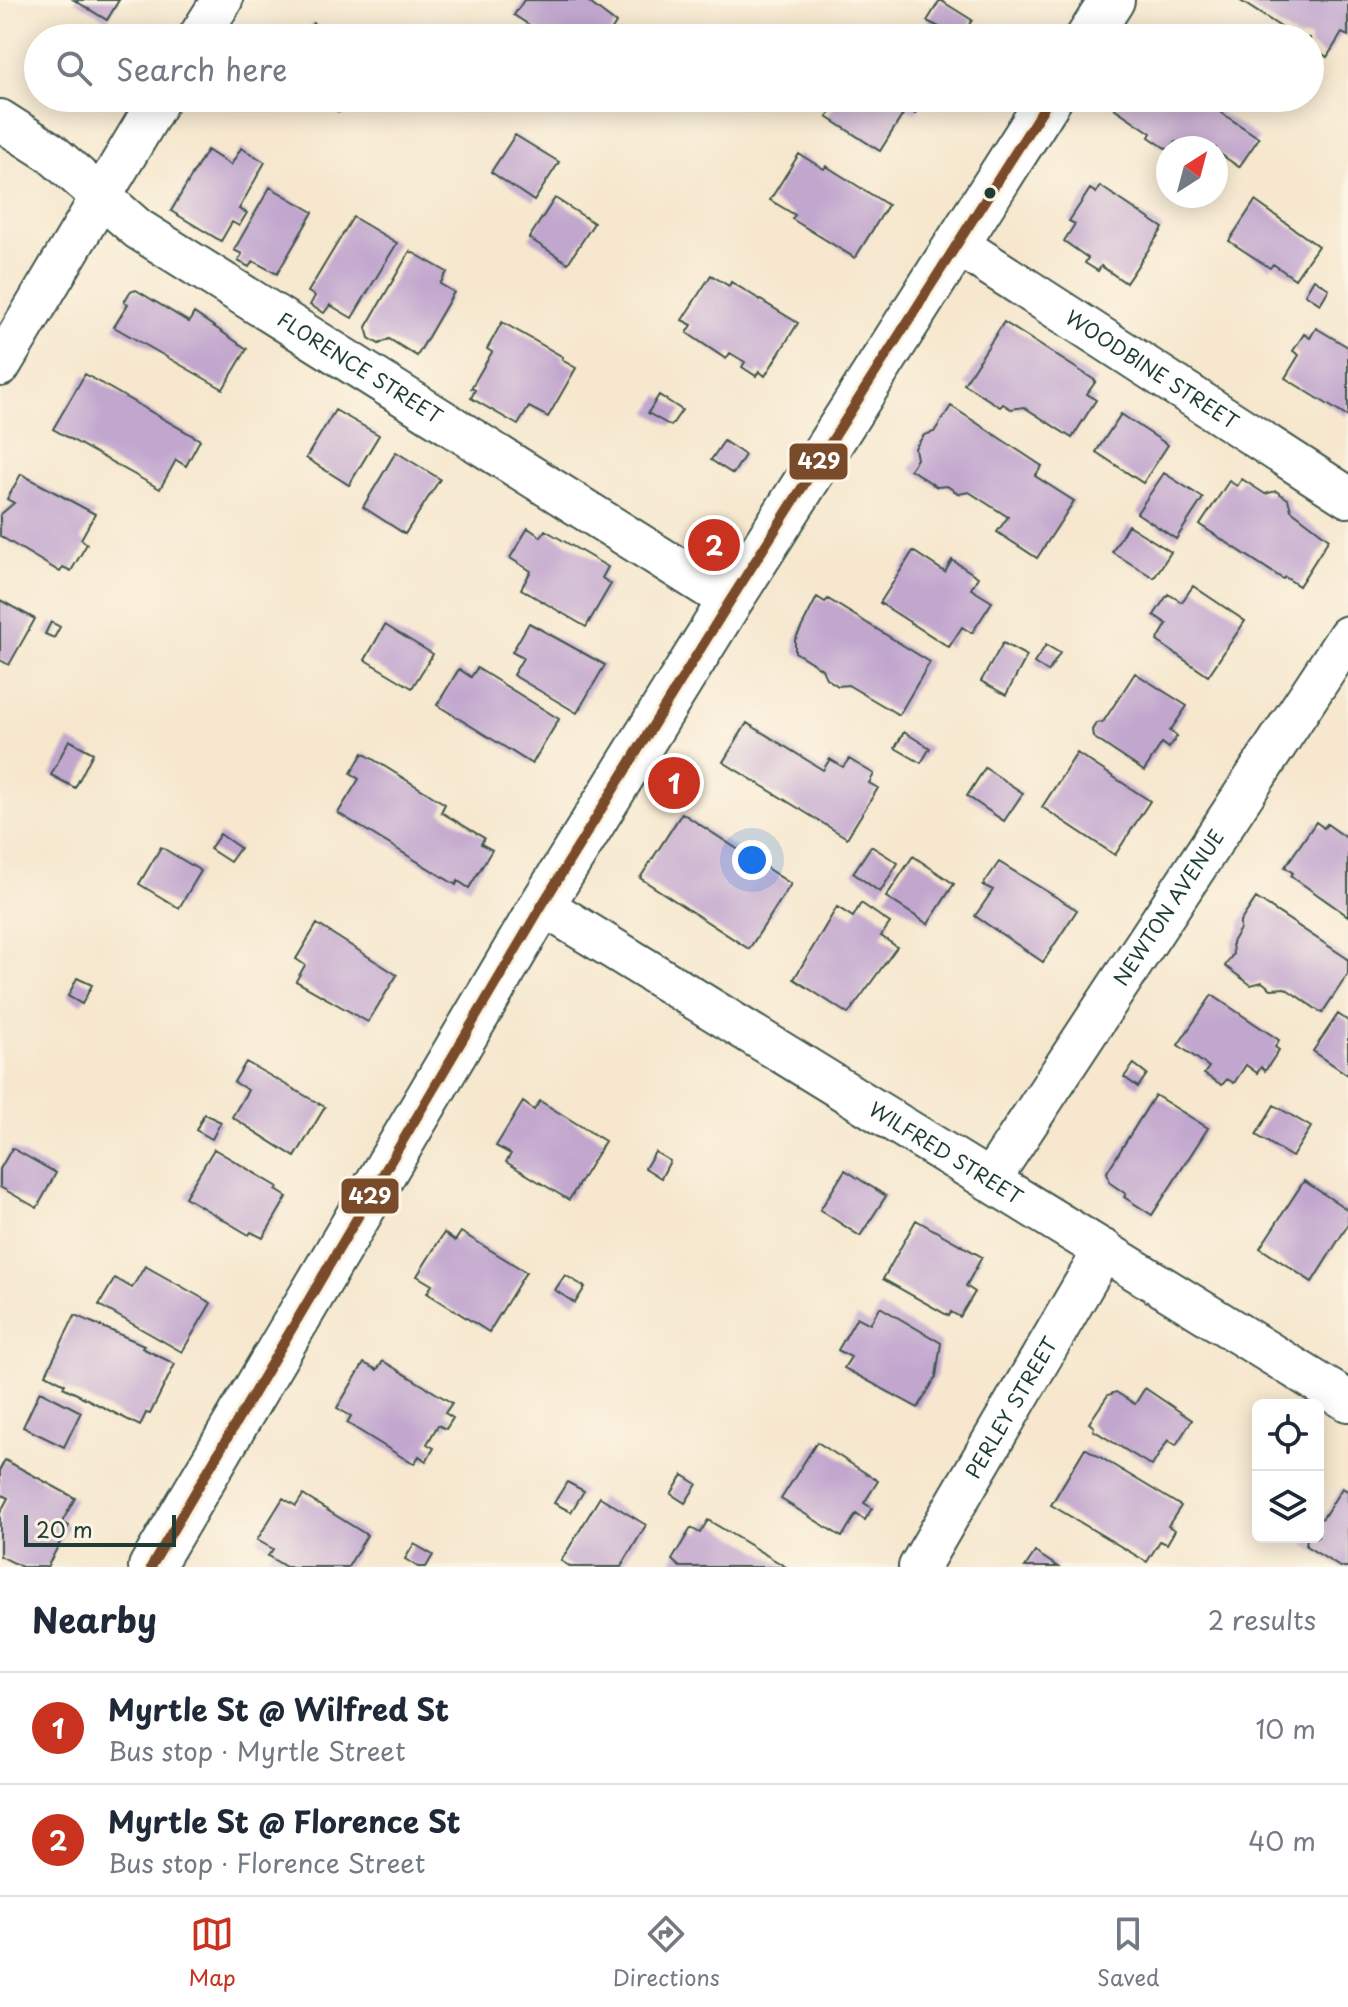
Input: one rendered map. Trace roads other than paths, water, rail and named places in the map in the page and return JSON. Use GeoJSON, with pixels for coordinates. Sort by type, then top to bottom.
{"type":"FeatureCollection","features":[{"type":"Feature","properties":{"kind":"main road"},"geometry":{"type":"LineString","coordinates":[[1097,24],[1112,0]]}},
{"type":"Feature","properties":{"kind":"main road"},"geometry":{"type":"LineString","coordinates":[[151,1567],[542,905],[730,601],[1041,112]]}},
{"type":"Feature","properties":{"kind":"street"},"geometry":{"type":"LineString","coordinates":[[207,24],[222,0]]}},
{"type":"Feature","properties":{"kind":"street"},"geometry":{"type":"LineString","coordinates":[[0,366],[151,112]]}},
{"type":"Feature","properties":{"kind":"street","name":"FLORENCE STREET"},"geometry":{"type":"LineString","coordinates":[[0,120],[50,152],[152,238],[730,601]]}},
{"type":"Feature","properties":{"kind":"street","name":"WOODBINE STREET"},"geometry":{"type":"LineString","coordinates":[[957,244],[1348,497]]}},
{"type":"Feature","properties":{"kind":"street","name":"NEWTON AVENUE"},"geometry":{"type":"LineString","coordinates":[[990,1180],[1348,636]]}},
{"type":"Feature","properties":{"kind":"street","name":"WILFRED STREET"},"geometry":{"type":"LineString","coordinates":[[542,905],[1348,1401]]}},
{"type":"Feature","properties":{"kind":"street","name":"PERLEY STREET"},"geometry":{"type":"LineString","coordinates":[[919,1567],[1104,1250]]}},
{"type":"Feature","properties":{"kind":"place","name":"Myrtle St @ Florence St"},"geometry":{"type":"Point","coordinates":[714,545]}},
{"type":"Feature","properties":{"kind":"place","name":"Myrtle St @ Wilfred St"},"geometry":{"type":"Point","coordinates":[674,783]}}]}
